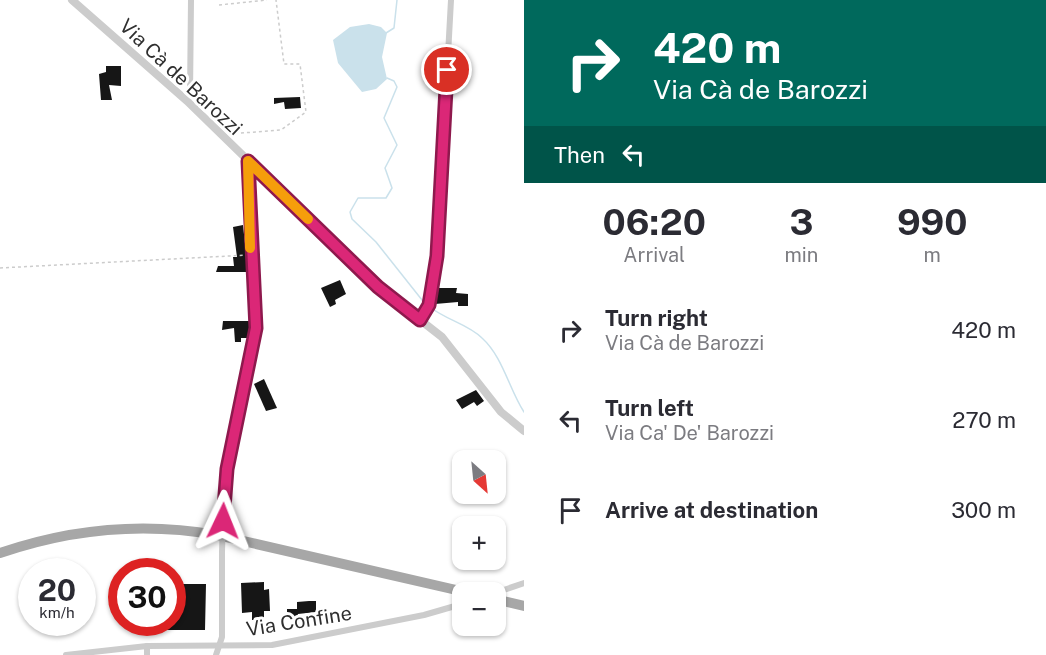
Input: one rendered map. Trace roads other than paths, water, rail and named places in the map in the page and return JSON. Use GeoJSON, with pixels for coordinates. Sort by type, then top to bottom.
{"type":"FeatureCollection","features":[{"type":"Feature","properties":{"kind":"main road"},"geometry":{"type":"LineString","coordinates":[[0,553],[58,537],[99,531],[181,531],[217,535],[452,589]]}},
{"type":"Feature","properties":{"kind":"main road"},"geometry":{"type":"LineString","coordinates":[[506,602],[524,606]]}},
{"type":"Feature","properties":{"kind":"street","name":"Via Cà de Barozzi"},"geometry":{"type":"LineString","coordinates":[[72,0],[187,101],[378,287],[442,337],[501,412],[524,431]]}},
{"type":"Feature","properties":{"kind":"street"},"geometry":{"type":"LineString","coordinates":[[187,101],[190,96],[191,0]]}},
{"type":"Feature","properties":{"kind":"street"},"geometry":{"type":"LineString","coordinates":[[420,320],[427,307],[437,256],[451,0]]}},
{"type":"Feature","properties":{"kind":"street"},"geometry":{"type":"LineString","coordinates":[[216,655],[222,638],[222,552],[227,469],[256,328],[248,161]]}},
{"type":"Feature","properties":{"kind":"street"},"geometry":{"type":"LineString","coordinates":[[506,589],[524,583]]}},
{"type":"Feature","properties":{"kind":"street","name":"Via Confine"},"geometry":{"type":"LineString","coordinates":[[66,655],[147,646],[272,645],[369,627],[452,606]]}},
{"type":"Feature","properties":{"kind":"street"},"geometry":{"type":"LineString","coordinates":[[147,646],[147,655]]}},
{"type":"Feature","properties":{"kind":"water"},"geometry":{"type":"Polygon","coordinates":[[[369,24],[381,27],[387,33],[382,57],[387,79],[376,89],[362,92],[338,63],[333,40],[350,27],[369,24]]]}},
{"type":"Feature","properties":{"kind":"waterway"},"geometry":{"type":"LineString","coordinates":[[386,33],[394,28],[397,0]]}},
{"type":"Feature","properties":{"kind":"waterway"},"geometry":{"type":"LineString","coordinates":[[387,78],[394,81],[397,87],[384,118],[397,145],[385,168],[392,188],[386,198],[358,198],[350,212],[352,219],[376,242],[426,305]]}},
{"type":"Feature","properties":{"kind":"waterway"},"geometry":{"type":"LineString","coordinates":[[430,307],[482,338],[501,364],[524,412]]}}]}
